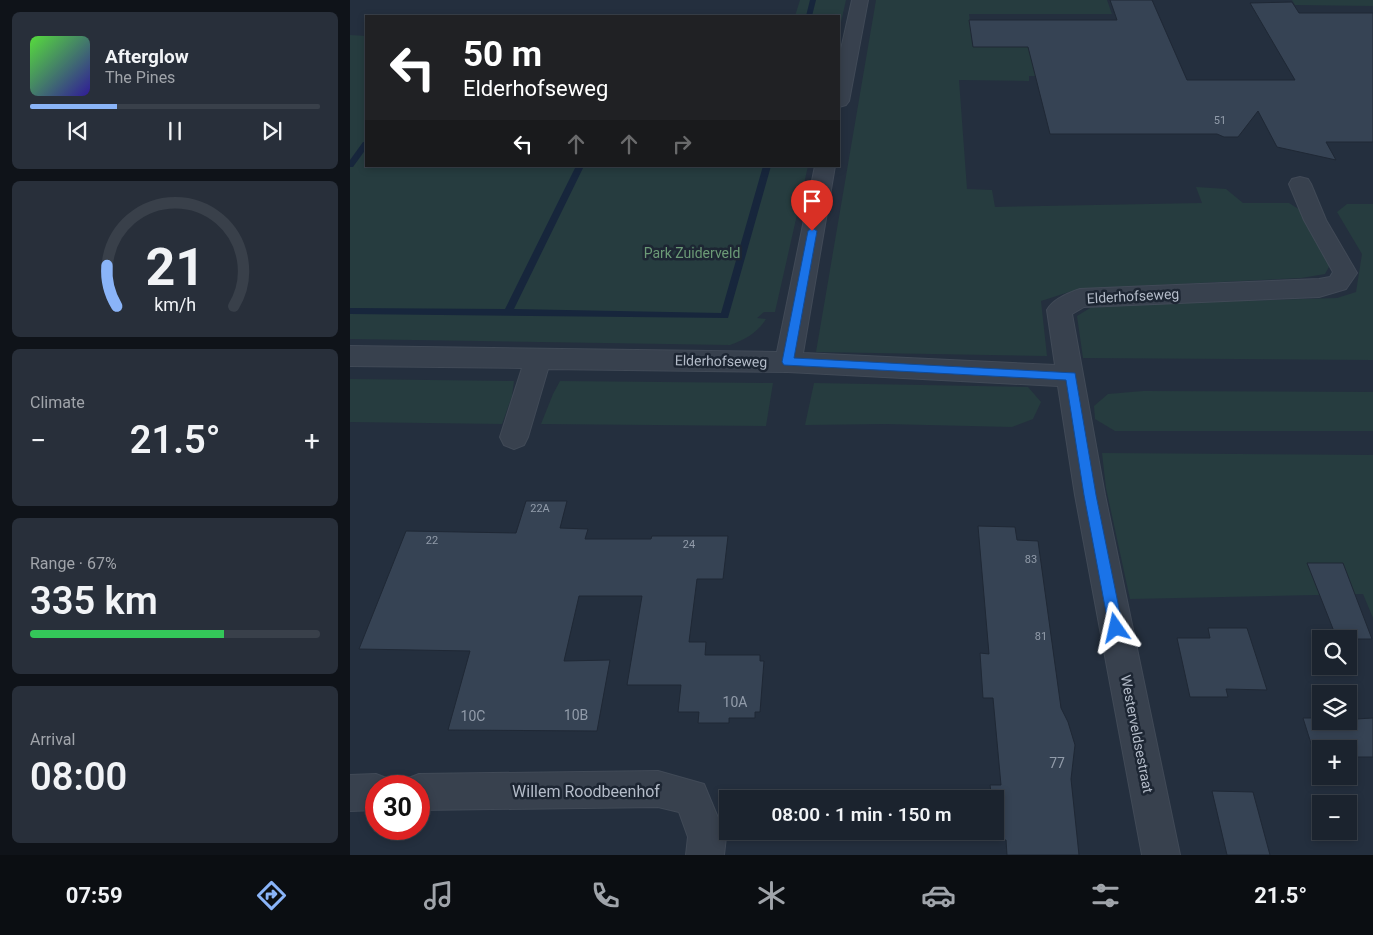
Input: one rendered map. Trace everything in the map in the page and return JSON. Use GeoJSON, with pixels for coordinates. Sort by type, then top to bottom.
{"type":"FeatureCollection","features":[{"type":"Feature","properties":{"kind":"street"},"geometry":{"type":"LineString","coordinates":[[840,96],[860,0]]}},
{"type":"Feature","properties":{"kind":"street"},"geometry":{"type":"LineString","coordinates":[[788,362],[825,167]]}},
{"type":"Feature","properties":{"kind":"street","name":"Elderhofseweg"},"geometry":{"type":"LineString","coordinates":[[350,356],[788,362],[1071,376],[1059,310],[1080,298],[1319,288],[1338,283],[1345,273],[1315,220],[1300,184]]}},
{"type":"Feature","properties":{"kind":"street"},"geometry":{"type":"LineString","coordinates":[[514,437],[538,358]]}},
{"type":"Feature","properties":{"kind":"street","name":"Westerveldsestraat"},"geometry":{"type":"LineString","coordinates":[[1071,376],[1090,495],[1161,855]]}},
{"type":"Feature","properties":{"kind":"street","name":"Willem Roodbeenhof"},"geometry":{"type":"LineString","coordinates":[[430,792],[658,789],[691,797],[707,837],[705,855]]}},
{"type":"Feature","properties":{"kind":"street"},"geometry":{"type":"LineString","coordinates":[[350,793],[365,792]]}},
{"type":"Feature","properties":{"kind":"green space"},"geometry":{"type":"Polygon","coordinates":[[[800,0],[846,0],[840,27],[840,15],[795,15],[800,0]]]}},
{"type":"Feature","properties":{"kind":"green space"},"geometry":{"type":"Polygon","coordinates":[[[876,0],[1107,0],[1112,14],[969,14],[972,39],[1125,43],[1041,76],[1029,76],[1029,81],[959,80],[967,189],[992,190],[995,207],[1202,203],[1196,187],[1226,189],[1243,203],[1289,203],[1305,213],[1330,265],[1325,274],[1301,278],[1139,286],[1069,292],[1041,301],[1047,356],[816,352],[876,0]]]}},
{"type":"Feature","properties":{"kind":"green space"},"geometry":{"type":"Polygon","coordinates":[[[1292,0],[1373,0],[1373,6],[1295,5],[1292,0]]]}},
{"type":"Feature","properties":{"kind":"green space","name":"Park Zuiderveld"},"geometry":{"type":"Polygon","coordinates":[[[350,35],[365,36],[365,167],[808,167],[775,312],[764,312],[757,318],[766,319],[755,332],[730,345],[350,339],[350,35]]]}},
{"type":"Feature","properties":{"kind":"green space"},"geometry":{"type":"Polygon","coordinates":[[[1347,204],[1373,204],[1373,360],[1083,358],[1077,316],[1095,305],[1337,298],[1356,292],[1362,254],[1337,212],[1347,204]]]}},
{"type":"Feature","properties":{"kind":"green space"},"geometry":{"type":"Polygon","coordinates":[[[350,379],[514,381],[512,396],[502,424],[350,422],[350,379]]]}},
{"type":"Feature","properties":{"kind":"green space"},"geometry":{"type":"Polygon","coordinates":[[[560,381],[773,383],[766,426],[541,424],[560,381]]]}},
{"type":"Feature","properties":{"kind":"green space"},"geometry":{"type":"Polygon","coordinates":[[[814,383],[1028,387],[1041,402],[1033,419],[1012,427],[885,424],[805,425],[814,383]]]}},
{"type":"Feature","properties":{"kind":"green space"},"geometry":{"type":"Polygon","coordinates":[[[1143,391],[1373,392],[1373,431],[1115,431],[1095,419],[1094,406],[1108,394],[1143,391]]]}},
{"type":"Feature","properties":{"kind":"green space"},"geometry":{"type":"Polygon","coordinates":[[[1102,453],[1373,455],[1373,618],[1363,594],[1130,599],[1106,488],[1102,453]]]}},
{"type":"Feature","properties":{"kind":"building"},"geometry":{"type":"Polygon","coordinates":[[[1110,0],[1152,0],[1187,80],[1295,80],[1250,3],[1292,2],[1299,13],[1373,13],[1373,142],[1326,142],[1336,160],[1277,147],[1258,111],[1238,137],[1224,137],[1217,134],[1050,134],[1028,47],[973,47],[969,20],[1117,20],[1110,0]]]}},
{"type":"Feature","properties":{"kind":"building"},"geometry":{"type":"Polygon","coordinates":[[[526,501],[567,501],[560,528],[588,529],[585,539],[651,539],[652,536],[728,536],[723,579],[697,579],[689,642],[706,642],[705,655],[760,655],[760,661],[764,661],[760,712],[755,712],[755,718],[729,718],[729,723],[698,723],[699,712],[678,712],[681,685],[627,685],[642,596],[579,596],[564,661],[610,660],[597,731],[448,730],[470,651],[359,649],[406,531],[516,533],[526,501]]]}},
{"type":"Feature","properties":{"kind":"building"},"geometry":{"type":"Polygon","coordinates":[[[978,526],[1015,527],[1017,540],[1038,541],[1061,708],[1068,722],[1075,745],[1071,779],[1079,855],[1007,855],[1006,840],[1004,840],[1004,790],[991,790],[990,785],[1001,785],[993,698],[983,698],[980,653],[989,654],[978,526]]]}},
{"type":"Feature","properties":{"kind":"building"},"geometry":{"type":"Polygon","coordinates":[[[1307,563],[1343,563],[1372,639],[1357,639],[1357,630],[1333,630],[1307,563]]]}},
{"type":"Feature","properties":{"kind":"building"},"geometry":{"type":"Polygon","coordinates":[[[1208,628],[1247,628],[1267,690],[1226,689],[1228,697],[1190,697],[1177,638],[1210,638],[1208,628]]]}},
{"type":"Feature","properties":{"kind":"building"},"geometry":{"type":"Polygon","coordinates":[[[1303,718],[1312,718],[1312,730],[1357,730],[1357,719],[1373,718],[1373,757],[1357,757],[1357,740],[1312,740],[1312,746],[1303,718]]]}},
{"type":"Feature","properties":{"kind":"building"},"geometry":{"type":"Polygon","coordinates":[[[1212,791],[1253,792],[1270,855],[1227,855],[1212,791]]]}},
{"type":"Feature","properties":{"kind":"waterway"},"geometry":{"type":"LineString","coordinates":[[809,15],[813,0]]}},
{"type":"Feature","properties":{"kind":"waterway"},"geometry":{"type":"LineString","coordinates":[[350,165],[365,145]]}},
{"type":"Feature","properties":{"kind":"waterway"},"geometry":{"type":"LineString","coordinates":[[508,312],[580,167]]}},
{"type":"Feature","properties":{"kind":"waterway"},"geometry":{"type":"LineString","coordinates":[[508,312],[725,316],[767,167]]}},
{"type":"Feature","properties":{"kind":"waterway"},"geometry":{"type":"LineString","coordinates":[[350,311],[508,312]]}},
{"type":"Feature","properties":{"kind":"route"},"geometry":{"type":"LineString","coordinates":[[812,231],[788,362],[1071,376],[1090,495],[1116,628]]}}]}
